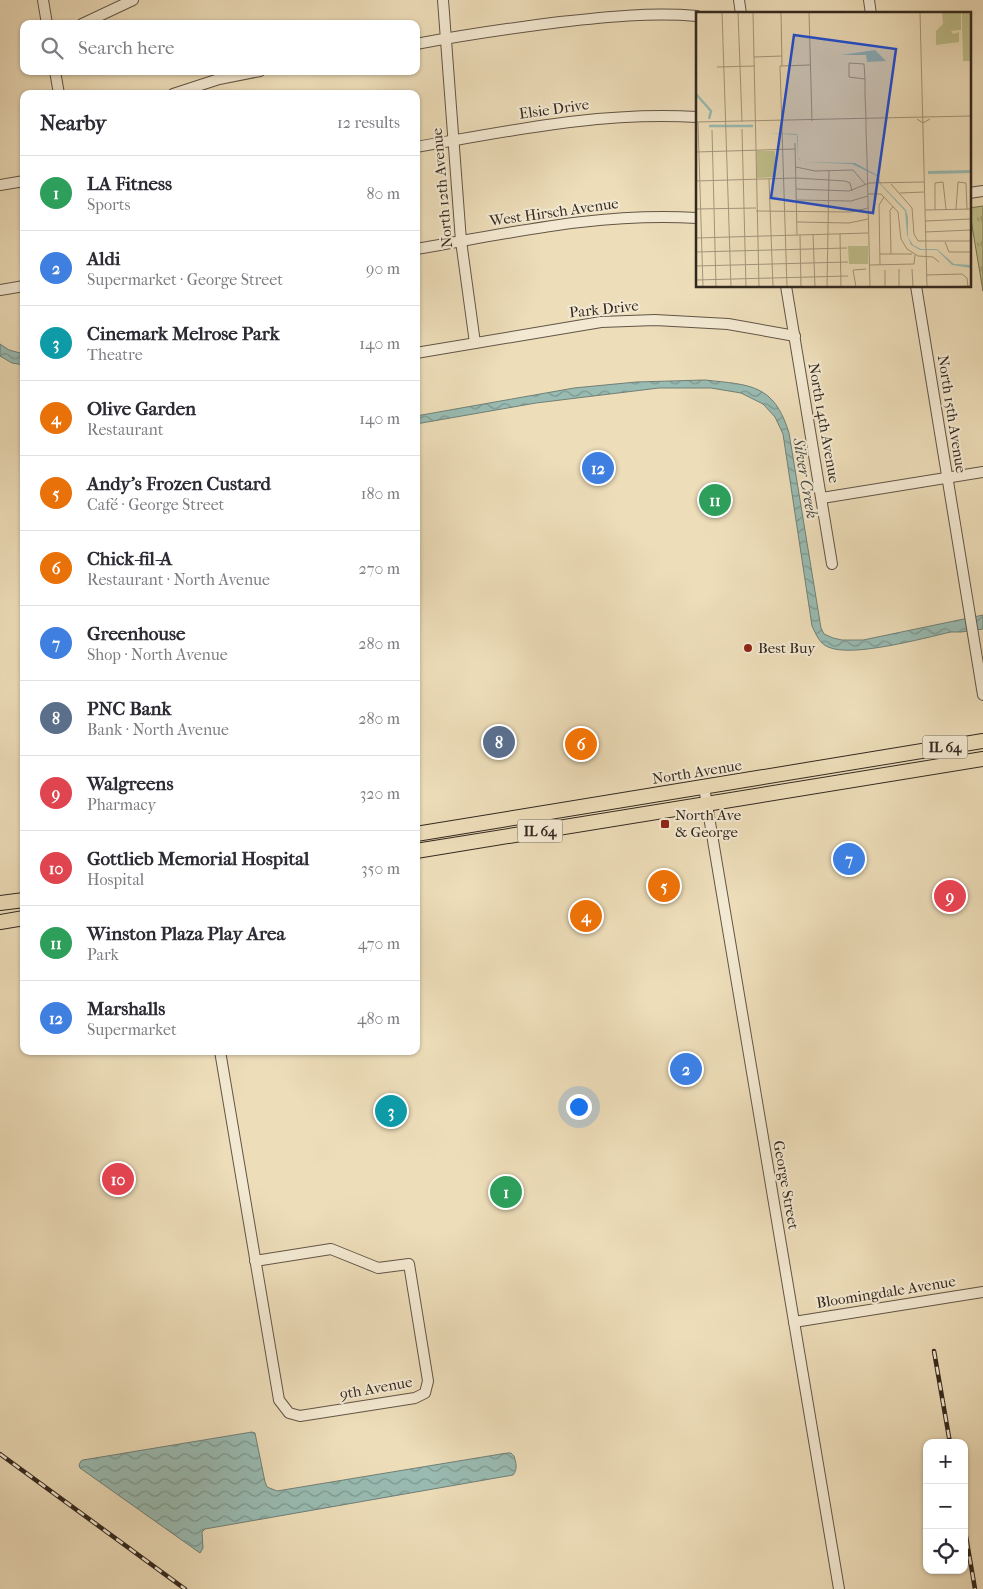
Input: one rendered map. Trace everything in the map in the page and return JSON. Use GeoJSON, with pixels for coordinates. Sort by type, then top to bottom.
{"type":"FeatureCollection","features":[{"type":"Feature","properties":{"kind":"main road","name":"North Avenue"},"geometry":{"type":"LineString","coordinates":[[420,833],[983,741]]}},
{"type":"Feature","properties":{"kind":"main road","name":"IL 64"},"geometry":{"type":"LineString","coordinates":[[420,850],[983,759]]}},
{"type":"Feature","properties":{"kind":"main road"},"geometry":{"type":"LineString","coordinates":[[0,904],[20,901]]}},
{"type":"Feature","properties":{"kind":"main road"},"geometry":{"type":"LineString","coordinates":[[0,922],[20,919]]}},
{"type":"Feature","properties":{"kind":"street"},"geometry":{"type":"LineString","coordinates":[[43,0],[46,20]]}},
{"type":"Feature","properties":{"kind":"street"},"geometry":{"type":"LineString","coordinates":[[90,20],[133,0]]}},
{"type":"Feature","properties":{"kind":"street","name":"North 12th Avenue"},"geometry":{"type":"LineString","coordinates":[[443,0],[461,241],[475,343]]}},
{"type":"Feature","properties":{"kind":"street"},"geometry":{"type":"LineString","coordinates":[[420,43],[537,25],[620,15],[696,16]]}},
{"type":"Feature","properties":{"kind":"street"},"geometry":{"type":"LineString","coordinates":[[56,75],[58,90]]}},
{"type":"Feature","properties":{"kind":"street"},"geometry":{"type":"LineString","coordinates":[[185,90],[219,79],[240,75]]}},
{"type":"Feature","properties":{"kind":"street","name":"Elsie Drive"},"geometry":{"type":"LineString","coordinates":[[420,146],[579,120],[628,116],[696,117]]}},
{"type":"Feature","properties":{"kind":"street"},"geometry":{"type":"LineString","coordinates":[[0,185],[20,182]]}},
{"type":"Feature","properties":{"kind":"street"},"geometry":{"type":"LineString","coordinates":[[970,193],[983,191]]}},
{"type":"Feature","properties":{"kind":"street","name":"West Hirsch Avenue"},"geometry":{"type":"LineString","coordinates":[[420,248],[535,228],[600,219],[649,216],[696,218]]}},
{"type":"Feature","properties":{"kind":"street"},"geometry":{"type":"LineString","coordinates":[[0,290],[20,287]]}},
{"type":"Feature","properties":{"kind":"street","name":"North 14th Avenue"},"geometry":{"type":"LineString","coordinates":[[786,288],[832,564]]}},
{"type":"Feature","properties":{"kind":"street","name":"North 15th Avenue"},"geometry":{"type":"LineString","coordinates":[[916,288],[983,695]]}},
{"type":"Feature","properties":{"kind":"street","name":"Park Drive"},"geometry":{"type":"LineString","coordinates":[[420,352],[601,322],[655,320],[728,324],[794,336]]}},
{"type":"Feature","properties":{"kind":"street"},"geometry":{"type":"LineString","coordinates":[[822,498],[983,472]]}},
{"type":"Feature","properties":{"kind":"street","name":"George Street"},"geometry":{"type":"LineString","coordinates":[[704,787],[839,1589]]}},
{"type":"Feature","properties":{"kind":"street","name":"9th Avenue"},"geometry":{"type":"LineString","coordinates":[[221,1055],[278,1400],[289,1413],[300,1416],[415,1398],[425,1393],[428,1381],[409,1264],[378,1268],[332,1249],[255,1261]]}},
{"type":"Feature","properties":{"kind":"street","name":"Bloomingdale Avenue"},"geometry":{"type":"LineString","coordinates":[[794,1322],[983,1292]]}},
{"type":"Feature","properties":{"kind":"green space"},"geometry":{"type":"Polygon","coordinates":[[[983,206],[983,291],[970,214],[970,208],[983,206]]]}},
{"type":"Feature","properties":{"kind":"water"},"geometry":{"type":"Polygon","coordinates":[[[0,344],[9,350],[20,353],[20,364],[12,363],[0,356],[0,344]]]}},
{"type":"Feature","properties":{"kind":"water"},"geometry":{"type":"Polygon","coordinates":[[[705,380],[748,386],[768,396],[776,405],[789,433],[821,628],[824,634],[842,640],[863,640],[983,615],[983,629],[951,632],[870,649],[839,650],[822,643],[812,626],[783,434],[775,417],[763,404],[741,393],[711,388],[659,388],[536,403],[420,423],[420,415],[574,388],[636,382],[705,380]]]}},
{"type":"Feature","properties":{"kind":"water"},"geometry":{"type":"Polygon","coordinates":[[[255,1433],[267,1487],[277,1491],[507,1453],[511,1453],[514,1456],[516,1468],[513,1475],[205,1529],[202,1532],[203,1548],[200,1553],[80,1468],[79,1465],[83,1460],[255,1433]]]}},
{"type":"Feature","properties":{"kind":"railway"},"geometry":{"type":"LineString","coordinates":[[934,1351],[949,1439]]}},
{"type":"Feature","properties":{"kind":"railway"},"geometry":{"type":"LineString","coordinates":[[0,1454],[185,1589]]}},
{"type":"Feature","properties":{"kind":"railway"},"geometry":{"type":"LineString","coordinates":[[965,1529],[975,1589]]}},
{"type":"Feature","properties":{"kind":"place","name":"Marshalls"},"geometry":{"type":"Point","coordinates":[598,468]}},
{"type":"Feature","properties":{"kind":"place","name":"Winston Plaza Play Area"},"geometry":{"type":"Point","coordinates":[715,500]}},
{"type":"Feature","properties":{"kind":"place","name":"Best Buy"},"geometry":{"type":"Point","coordinates":[748,648]}},
{"type":"Feature","properties":{"kind":"place","name":"PNC Bank"},"geometry":{"type":"Point","coordinates":[499,742]}},
{"type":"Feature","properties":{"kind":"place","name":"Chick-fil-A"},"geometry":{"type":"Point","coordinates":[581,744]}},
{"type":"Feature","properties":{"kind":"place","name":"North Ave & George"},"geometry":{"type":"Point","coordinates":[665,824]}},
{"type":"Feature","properties":{"kind":"place","name":"Greenhouse"},"geometry":{"type":"Point","coordinates":[849,859]}},
{"type":"Feature","properties":{"kind":"place","name":"Andy's Frozen Custard"},"geometry":{"type":"Point","coordinates":[664,886]}},
{"type":"Feature","properties":{"kind":"place","name":"Walgreens"},"geometry":{"type":"Point","coordinates":[950,896]}},
{"type":"Feature","properties":{"kind":"place","name":"Olive Garden"},"geometry":{"type":"Point","coordinates":[586,916]}},
{"type":"Feature","properties":{"kind":"place","name":"Aldi"},"geometry":{"type":"Point","coordinates":[686,1069]}},
{"type":"Feature","properties":{"kind":"place","name":"Cinemark Melrose Park"},"geometry":{"type":"Point","coordinates":[391,1111]}},
{"type":"Feature","properties":{"kind":"place","name":"Gottlieb Memorial Hospital"},"geometry":{"type":"Point","coordinates":[118,1179]}},
{"type":"Feature","properties":{"kind":"place","name":"LA Fitness"},"geometry":{"type":"Point","coordinates":[506,1192]}},
{"type":"Feature","properties":{"kind":"water label","name":"Silver Creek"},"geometry":{"type":"Point","coordinates":[806,478]}}]}
